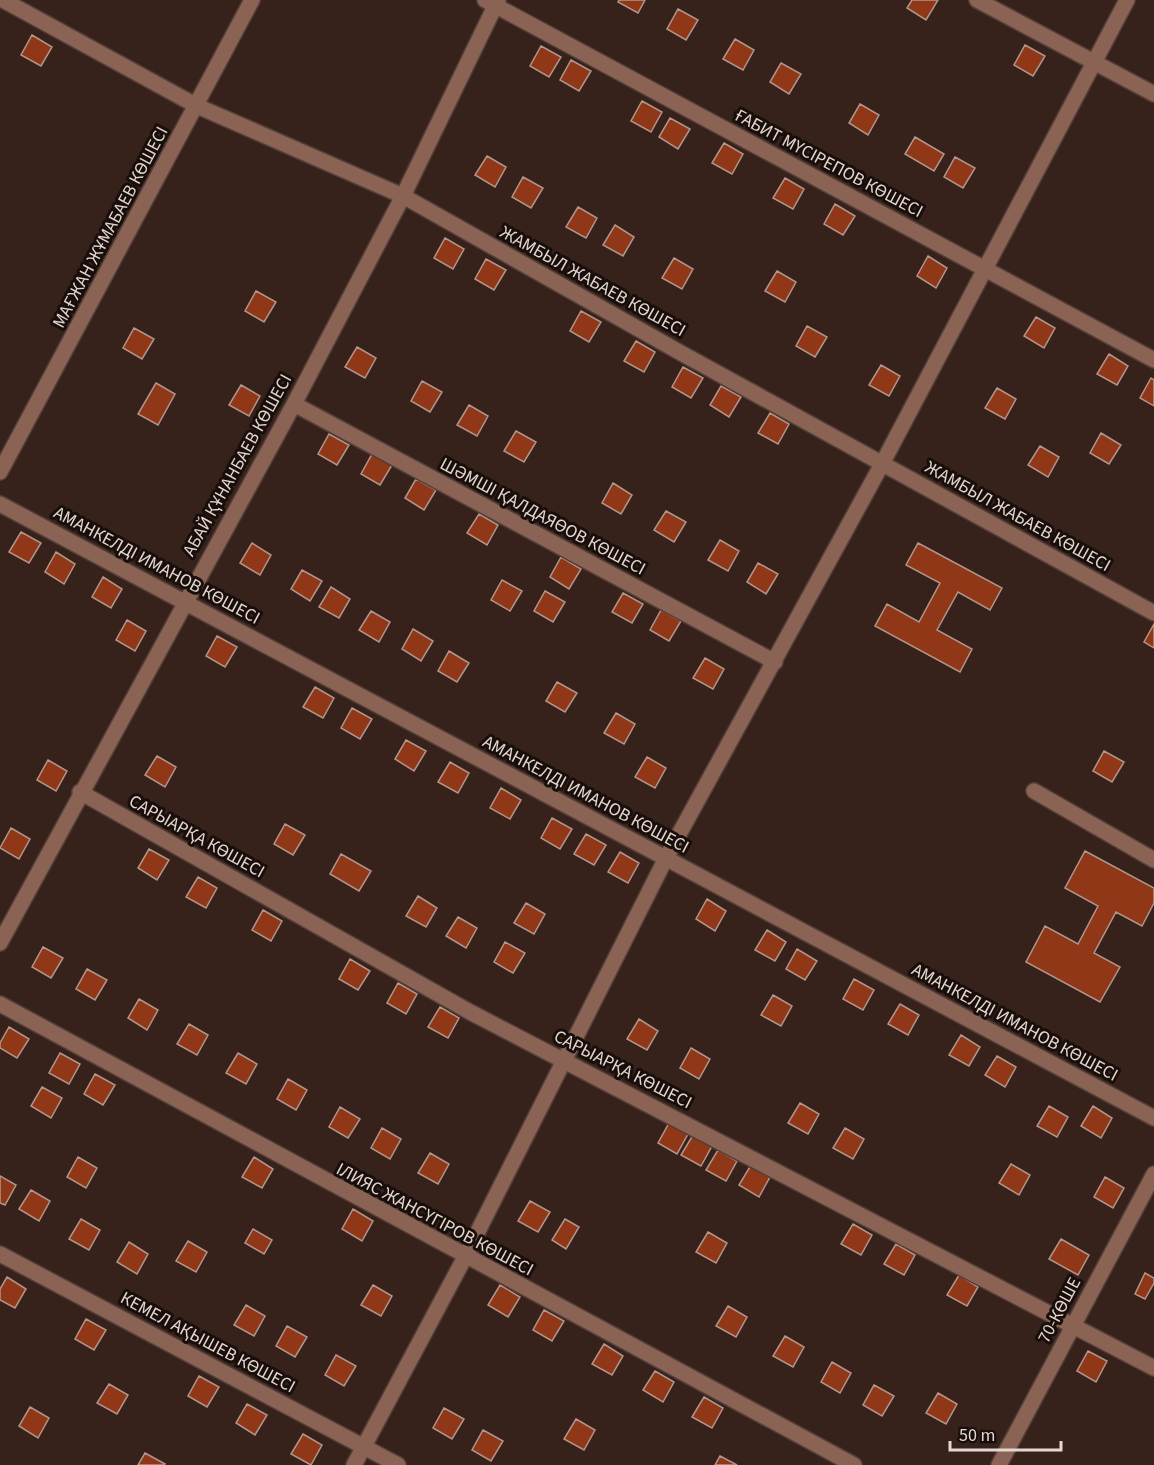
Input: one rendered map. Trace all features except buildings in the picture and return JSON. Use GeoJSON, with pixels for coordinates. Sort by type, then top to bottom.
{"type":"FeatureCollection","features":[{"type":"Feature","properties":{"kind":"street","name":"ЖАМБЫЛ ЖАБАЕВ КӨШЕСІ"},"geometry":{"type":"LineString","coordinates":[[3,0],[197,106],[403,196],[1154,613]]}},
{"type":"Feature","properties":{"kind":"street","name":"МАҒЖАН ЖҰМАБАЕВ КӨШЕСІ"},"geometry":{"type":"LineString","coordinates":[[0,472],[252,0]]}},
{"type":"Feature","properties":{"kind":"street"},"geometry":{"type":"LineString","coordinates":[[977,0],[1154,94]]}},
{"type":"Feature","properties":{"kind":"street"},"geometry":{"type":"LineString","coordinates":[[354,1465],[465,1257],[666,858],[882,464],[1127,0]]}},
{"type":"Feature","properties":{"kind":"street","name":"АБАЙ ҚҰНАНБАЕВ КӨШЕСІ"},"geometry":{"type":"LineString","coordinates":[[0,943],[80,792],[294,404],[403,196],[493,2]]}},
{"type":"Feature","properties":{"kind":"street","name":"ҒАБИТ МҮСІРЕПОВ КӨШЕСІ"},"geometry":{"type":"LineString","coordinates":[[493,2],[1154,360]]}},
{"type":"Feature","properties":{"kind":"street","name":"ШӘМШІ ҚАЛДАЯӨОВ КӨШЕСІ"},"geometry":{"type":"LineString","coordinates":[[294,404],[775,662]]}},
{"type":"Feature","properties":{"kind":"street","name":"АМАНКЕЛДІ ИМАНОВ КӨШЕСІ"},"geometry":{"type":"LineString","coordinates":[[0,504],[1154,1118]]}},
{"type":"Feature","properties":{"kind":"street"},"geometry":{"type":"LineString","coordinates":[[1034,791],[1154,860]]}},
{"type":"Feature","properties":{"kind":"street","name":"САРЫАРҚА КӨШЕСІ"},"geometry":{"type":"LineString","coordinates":[[80,792],[470,1012],[1074,1324],[1154,1368]]}},
{"type":"Feature","properties":{"kind":"street","name":"ІЛИЯС ЖАНСҮГІРОВ КӨШЕСІ"},"geometry":{"type":"LineString","coordinates":[[0,1005],[854,1465]]}},
{"type":"Feature","properties":{"kind":"street","name":"70-КӨШЕ"},"geometry":{"type":"LineString","coordinates":[[999,1465],[1154,1174]]}},
{"type":"Feature","properties":{"kind":"street","name":"КЕМЕЛ АҚЫШЕВ КӨШЕСІ"},"geometry":{"type":"LineString","coordinates":[[0,1254],[398,1465]]}}]}
